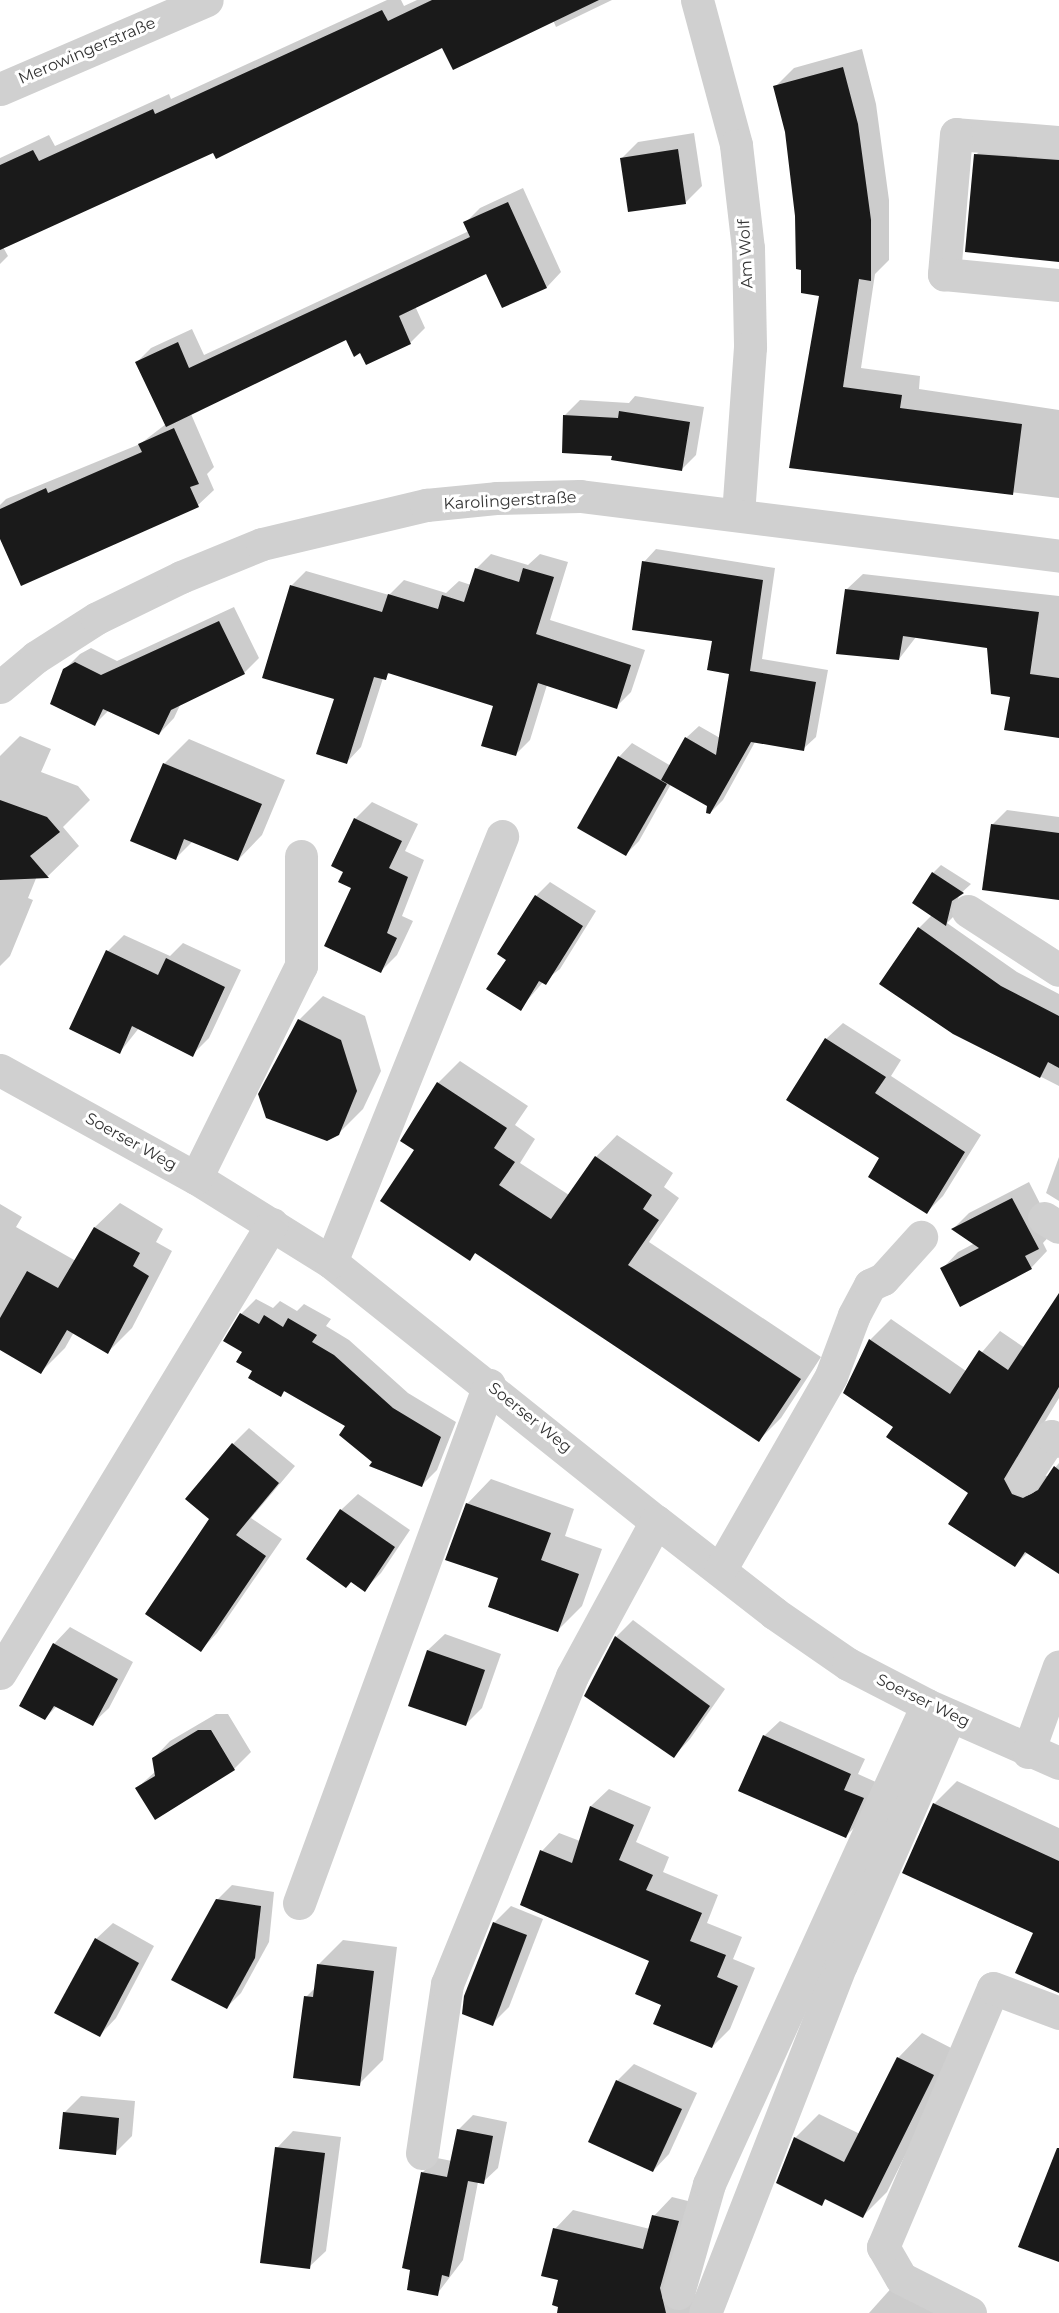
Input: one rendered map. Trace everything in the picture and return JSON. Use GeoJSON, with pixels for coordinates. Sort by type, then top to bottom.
{"type":"FeatureCollection","features":[{"type":"Feature","properties":{"kind":"street","name":"Merowingerstraße"},"geometry":{"type":"LineString","coordinates":[[0,90],[207,0]]}},
{"type":"Feature","properties":{"kind":"street","name":"Am Wolf"},"geometry":{"type":"LineString","coordinates":[[697,0],[736,146],[748,248],[750,348],[738,514]]}},
{"type":"Feature","properties":{"kind":"street"},"geometry":{"type":"LineString","coordinates":[[1059,142],[956,134],[944,274],[1059,285]]}},
{"type":"Feature","properties":{"kind":"street","name":"Karolingerstraße"},"geometry":{"type":"LineString","coordinates":[[0,687],[36,657],[97,618],[181,577],[262,544],[426,505],[568,496],[738,514],[1059,556]]}},
{"type":"Feature","properties":{"kind":"street"},"geometry":{"type":"LineString","coordinates":[[331,1262],[502,836]]}},
{"type":"Feature","properties":{"kind":"street"},"geometry":{"type":"LineString","coordinates":[[196,1178],[301,966],[301,856]]}},
{"type":"Feature","properties":{"kind":"street"},"geometry":{"type":"LineString","coordinates":[[968,911],[1059,970]]}},
{"type":"Feature","properties":{"kind":"street","name":"Soerser Weg"},"geometry":{"type":"LineString","coordinates":[[0,1070],[196,1178],[331,1262],[489,1385],[656,1521],[848,1664],[1028,1752],[1059,1763]]}},
{"type":"Feature","properties":{"kind":"street"},"geometry":{"type":"LineString","coordinates":[[0,1673],[272,1224]]}},
{"type":"Feature","properties":{"kind":"street"},"geometry":{"type":"LineString","coordinates":[[720,1570],[831,1376],[854,1315],[870,1285],[883,1279],[921,1237]]}},
{"type":"Feature","properties":{"kind":"street"},"geometry":{"type":"LineString","coordinates":[[299,1904],[489,1385]]}},
{"type":"Feature","properties":{"kind":"street"},"geometry":{"type":"LineString","coordinates":[[1023,1479],[1051,1436],[1059,1441]]}},
{"type":"Feature","properties":{"kind":"street"},"geometry":{"type":"LineString","coordinates":[[422,2153],[447,1984],[572,1676],[656,1521]]}},
{"type":"Feature","properties":{"kind":"street"},"geometry":{"type":"LineString","coordinates":[[1028,1752],[1059,1666]]}},
{"type":"Feature","properties":{"kind":"street"},"geometry":{"type":"LineString","coordinates":[[678,2293],[708,2184],[939,1710]]}},
{"type":"Feature","properties":{"kind":"street"},"geometry":{"type":"LineString","coordinates":[[705,2313],[939,1710]]}},
{"type":"Feature","properties":{"kind":"street"},"geometry":{"type":"LineString","coordinates":[[970,2313],[901,2278],[884,2247],[993,1988],[1059,2013]]}},
{"type":"Feature","properties":{"kind":"building"},"geometry":{"type":"Polygon","coordinates":[[[432,0],[599,0],[453,70],[442,48],[216,159],[213,153],[0,250],[0,165],[33,150],[39,161],[153,109],[155,114],[382,10],[388,21],[432,0]]]}},
{"type":"Feature","properties":{"kind":"building"},"geometry":{"type":"Polygon","coordinates":[[[843,67],[858,124],[871,220],[871,281],[859,279],[843,387],[902,395],[900,408],[1022,424],[1013,495],[789,468],[819,296],[801,293],[801,270],[796,269],[795,216],[785,132],[773,86],[843,67]]]}},
{"type":"Feature","properties":{"kind":"building"},"geometry":{"type":"Polygon","coordinates":[[[678,149],[686,204],[628,212],[620,158],[678,149]]]}},
{"type":"Feature","properties":{"kind":"building"},"geometry":{"type":"Polygon","coordinates":[[[974,154],[1059,160],[1059,262],[965,252],[974,154]]]}},
{"type":"Feature","properties":{"kind":"building"},"geometry":{"type":"Polygon","coordinates":[[[508,202],[547,288],[502,308],[486,274],[399,316],[411,344],[366,365],[360,353],[354,357],[346,340],[166,427],[135,362],[178,342],[189,368],[470,237],[463,222],[508,202]]]}},
{"type":"Feature","properties":{"kind":"building"},"geometry":{"type":"Polygon","coordinates":[[[619,411],[690,422],[682,471],[611,460],[612,456],[562,453],[563,415],[618,418],[619,411]]]}},
{"type":"Feature","properties":{"kind":"building"},"geometry":{"type":"Polygon","coordinates":[[[174,428],[199,484],[190,487],[199,507],[21,586],[0,539],[0,509],[46,488],[48,493],[142,452],[138,444],[174,428]]]}},
{"type":"Feature","properties":{"kind":"building"},"geometry":{"type":"Polygon","coordinates":[[[642,561],[763,580],[750,671],[816,682],[804,751],[751,742],[710,814],[706,813],[707,806],[661,780],[685,737],[716,755],[729,674],[707,670],[712,641],[632,630],[642,561]]]}},
{"type":"Feature","properties":{"kind":"building"},"geometry":{"type":"Polygon","coordinates":[[[475,568],[519,582],[523,568],[554,577],[536,634],[631,665],[617,709],[538,683],[516,756],[481,746],[493,706],[388,673],[386,680],[374,677],[347,764],[316,754],[334,699],[262,678],[290,585],[382,612],[388,594],[438,609],[442,595],[464,602],[475,568]]]}},
{"type":"Feature","properties":{"kind":"building"},"geometry":{"type":"Polygon","coordinates":[[[845,589],[1039,612],[1030,674],[1059,678],[1059,738],[1004,730],[1010,697],[991,694],[987,648],[903,636],[899,660],[836,654],[845,589]]]}},
{"type":"Feature","properties":{"kind":"building"},"geometry":{"type":"Polygon","coordinates":[[[219,621],[245,674],[171,710],[159,735],[103,709],[95,726],[50,704],[63,669],[75,662],[101,675],[219,621]]]}},
{"type":"Feature","properties":{"kind":"building"},"geometry":{"type":"Polygon","coordinates":[[[618,756],[667,784],[626,856],[577,828],[618,756]]]}},
{"type":"Feature","properties":{"kind":"building"},"geometry":{"type":"Polygon","coordinates":[[[163,763],[262,804],[238,861],[184,839],[176,860],[130,841],[163,763]]]}},
{"type":"Feature","properties":{"kind":"building"},"geometry":{"type":"Polygon","coordinates":[[[0,800],[47,817],[60,832],[30,856],[49,878],[0,880],[0,800]]]}},
{"type":"Feature","properties":{"kind":"building"},"geometry":{"type":"Polygon","coordinates":[[[354,818],[402,841],[389,868],[408,877],[387,933],[397,938],[381,973],[324,946],[351,888],[338,882],[343,872],[331,866],[354,818]]]}},
{"type":"Feature","properties":{"kind":"building"},"geometry":{"type":"Polygon","coordinates":[[[991,824],[1059,833],[1059,900],[982,890],[991,824]]]}},
{"type":"Feature","properties":{"kind":"building"},"geometry":{"type":"Polygon","coordinates":[[[932,872],[964,893],[952,901],[946,926],[912,903],[932,872]]]}},
{"type":"Feature","properties":{"kind":"building"},"geometry":{"type":"Polygon","coordinates":[[[535,895],[583,926],[546,985],[539,981],[521,1011],[486,989],[506,960],[497,954],[535,895]]]}},
{"type":"Feature","properties":{"kind":"building"},"geometry":{"type":"Polygon","coordinates":[[[918,927],[1001,986],[1059,1016],[1059,1068],[1048,1062],[1040,1078],[953,1034],[879,984],[918,927]]]}},
{"type":"Feature","properties":{"kind":"building"},"geometry":{"type":"Polygon","coordinates":[[[106,950],[158,975],[166,958],[225,987],[193,1057],[132,1026],[120,1054],[69,1029],[106,950]]]}},
{"type":"Feature","properties":{"kind":"building"},"geometry":{"type":"Polygon","coordinates":[[[298,1019],[341,1040],[357,1091],[339,1135],[327,1141],[266,1118],[258,1094],[298,1019]]]}},
{"type":"Feature","properties":{"kind":"building"},"geometry":{"type":"Polygon","coordinates":[[[825,1038],[886,1077],[875,1093],[965,1152],[927,1214],[868,1177],[879,1158],[786,1100],[825,1038]]]}},
{"type":"Feature","properties":{"kind":"building"},"geometry":{"type":"Polygon","coordinates":[[[437,1082],[507,1128],[494,1148],[515,1162],[499,1185],[551,1219],[595,1156],[652,1195],[643,1209],[659,1220],[628,1265],[801,1379],[759,1442],[475,1253],[470,1261],[380,1201],[414,1150],[400,1141],[437,1082]]]}},
{"type":"Feature","properties":{"kind":"building"},"geometry":{"type":"Polygon","coordinates":[[[1012,1198],[1039,1249],[1025,1256],[1032,1269],[960,1307],[940,1268],[979,1248],[951,1229],[1012,1198]]]}},
{"type":"Feature","properties":{"kind":"building"},"geometry":{"type":"Polygon","coordinates":[[[94,1227],[140,1253],[133,1266],[149,1276],[108,1354],[67,1330],[41,1374],[0,1350],[0,1318],[27,1271],[58,1288],[94,1227]]]}},
{"type":"Feature","properties":{"kind":"building"},"geometry":{"type":"Polygon","coordinates":[[[1059,1293],[1059,1387],[1004,1479],[1012,1494],[1023,1498],[1038,1490],[1054,1466],[1059,1470],[1059,1574],[1025,1552],[1015,1567],[948,1524],[968,1493],[886,1437],[893,1427],[843,1393],[869,1339],[950,1394],[979,1350],[1008,1370],[1059,1293]]]}},
{"type":"Feature","properties":{"kind":"building"},"geometry":{"type":"Polygon","coordinates":[[[240,1313],[259,1324],[264,1315],[283,1327],[288,1318],[317,1335],[312,1342],[334,1355],[393,1408],[441,1437],[422,1487],[369,1466],[372,1462],[339,1435],[345,1426],[284,1391],[281,1397],[248,1378],[252,1371],[236,1362],[242,1352],[223,1341],[240,1313]]]}},
{"type":"Feature","properties":{"kind":"building"},"geometry":{"type":"Polygon","coordinates":[[[232,1443],[279,1483],[236,1535],[266,1556],[201,1652],[145,1614],[209,1519],[185,1499],[232,1443]]]}},
{"type":"Feature","properties":{"kind":"building"},"geometry":{"type":"Polygon","coordinates":[[[466,1503],[551,1533],[541,1560],[579,1574],[558,1632],[488,1607],[498,1578],[445,1560],[466,1503]]]}},
{"type":"Feature","properties":{"kind":"building"},"geometry":{"type":"Polygon","coordinates":[[[340,1509],[395,1547],[365,1592],[351,1582],[346,1588],[306,1559],[340,1509]]]}},
{"type":"Feature","properties":{"kind":"building"},"geometry":{"type":"Polygon","coordinates":[[[615,1636],[710,1706],[674,1758],[584,1696],[615,1636]]]}},
{"type":"Feature","properties":{"kind":"building"},"geometry":{"type":"Polygon","coordinates":[[[53,1643],[118,1679],[93,1726],[54,1706],[45,1720],[19,1706],[53,1643]]]}},
{"type":"Feature","properties":{"kind":"building"},"geometry":{"type":"Polygon","coordinates":[[[427,1650],[485,1670],[466,1726],[408,1706],[427,1650]]]}},
{"type":"Feature","properties":{"kind":"building"},"geometry":{"type":"Polygon","coordinates":[[[198,1730],[211,1730],[235,1770],[155,1820],[135,1788],[155,1776],[152,1758],[198,1730]]]}},
{"type":"Feature","properties":{"kind":"building"},"geometry":{"type":"Polygon","coordinates":[[[763,1735],[851,1774],[844,1790],[864,1798],[846,1838],[738,1791],[763,1735]]]}},
{"type":"Feature","properties":{"kind":"building"},"geometry":{"type":"Polygon","coordinates":[[[933,1803],[1059,1861],[1059,1993],[1015,1973],[1033,1933],[902,1873],[933,1803]]]}},
{"type":"Feature","properties":{"kind":"building"},"geometry":{"type":"Polygon","coordinates":[[[590,1806],[634,1825],[619,1860],[653,1875],[646,1890],[702,1913],[690,1941],[726,1955],[717,1977],[738,1986],[712,2048],[653,2024],[661,2005],[635,1994],[649,1961],[520,1905],[540,1850],[572,1863],[590,1806]]]}},
{"type":"Feature","properties":{"kind":"building"},"geometry":{"type":"Polygon","coordinates":[[[216,1899],[261,1906],[255,1958],[227,2009],[171,1980],[216,1899]]]}},
{"type":"Feature","properties":{"kind":"building"},"geometry":{"type":"Polygon","coordinates":[[[493,1922],[527,1935],[493,2026],[462,2014],[464,1996],[493,1922]]]}},
{"type":"Feature","properties":{"kind":"building"},"geometry":{"type":"Polygon","coordinates":[[[95,1938],[139,1963],[100,2037],[54,2013],[95,1938]]]}},
{"type":"Feature","properties":{"kind":"building"},"geometry":{"type":"Polygon","coordinates":[[[317,1964],[374,1971],[360,2086],[293,2078],[304,1996],[313,1997],[317,1964]]]}},
{"type":"Feature","properties":{"kind":"building"},"geometry":{"type":"Polygon","coordinates":[[[897,2057],[934,2075],[863,2218],[825,2199],[822,2206],[776,2183],[794,2137],[844,2162],[897,2057]]]}},
{"type":"Feature","properties":{"kind":"building"},"geometry":{"type":"Polygon","coordinates":[[[616,2080],[682,2109],[653,2172],[588,2142],[616,2080]]]}},
{"type":"Feature","properties":{"kind":"building"},"geometry":{"type":"Polygon","coordinates":[[[63,2112],[119,2118],[116,2155],[59,2149],[63,2112]]]}},
{"type":"Feature","properties":{"kind":"building"},"geometry":{"type":"Polygon","coordinates":[[[457,2129],[493,2136],[484,2184],[468,2181],[449,2277],[442,2275],[438,2296],[407,2290],[410,2270],[402,2268],[421,2172],[447,2177],[457,2129]]]}},
{"type":"Feature","properties":{"kind":"building"},"geometry":{"type":"Polygon","coordinates":[[[275,2147],[325,2153],[310,2269],[260,2263],[275,2147]]]}},
{"type":"Feature","properties":{"kind":"building"},"geometry":{"type":"Polygon","coordinates":[[[1057,2148],[1059,2148],[1059,2262],[1018,2247],[1057,2148]]]}},
{"type":"Feature","properties":{"kind":"building"},"geometry":{"type":"Polygon","coordinates":[[[652,2215],[679,2221],[660,2288],[666,2313],[557,2313],[558,2307],[552,2305],[558,2280],[541,2276],[553,2228],[643,2249],[652,2215]]]}}]}
